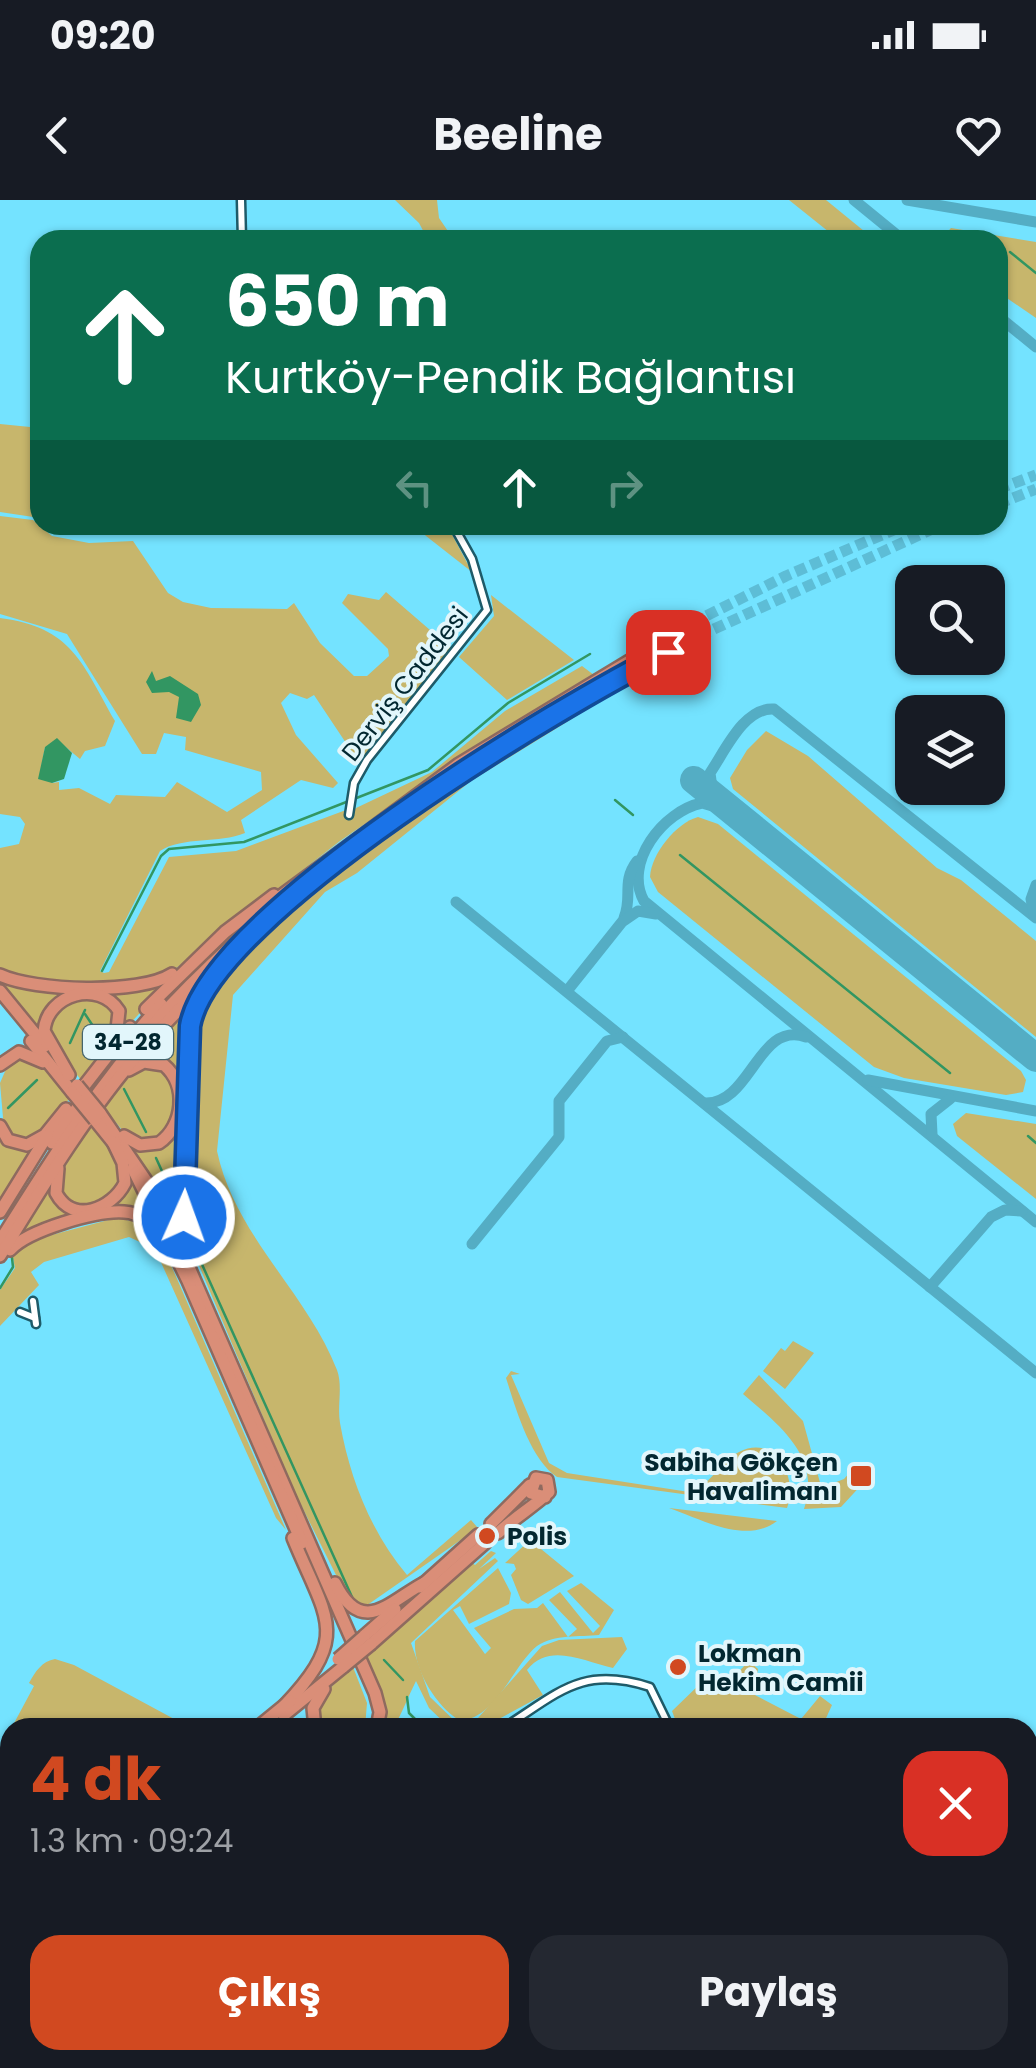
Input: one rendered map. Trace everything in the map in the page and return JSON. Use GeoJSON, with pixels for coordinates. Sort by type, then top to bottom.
{"type":"FeatureCollection","features":[{"type":"Feature","properties":{"kind":"highway","name":"34-28"},"geometry":{"type":"LineString","coordinates":[[0,1228],[67,1119],[138,1028],[214,952],[290,886],[459,764],[692,623]]}},
{"type":"Feature","properties":{"kind":"highway","name":"34-28"},"geometry":{"type":"LineString","coordinates":[[0,1241],[66,1136],[145,1034],[213,963],[320,875],[452,778],[542,720],[699,636]]}},
{"type":"Feature","properties":{"kind":"highway"},"geometry":{"type":"LineString","coordinates":[[0,1259],[66,1151],[118,1079],[225,963],[320,875]]}},
{"type":"Feature","properties":{"kind":"highway"},"geometry":{"type":"LineString","coordinates":[[0,974],[19,982],[49,985],[142,985],[164,980],[290,886]]}},
{"type":"Feature","properties":{"kind":"highway"},"geometry":{"type":"LineString","coordinates":[[0,1126],[8,1140],[27,1144],[45,1135],[110,1051],[196,958]]}},
{"type":"Feature","properties":{"kind":"highway"},"geometry":{"type":"LineString","coordinates":[[191,1279],[184,1217],[190,1026],[199,996],[225,963]]}},
{"type":"Feature","properties":{"kind":"highway"},"geometry":{"type":"LineString","coordinates":[[0,991],[70,1083]]}},
{"type":"Feature","properties":{"kind":"highway"},"geometry":{"type":"LineString","coordinates":[[70,1083],[44,1030],[48,1013],[62,1000],[83,994],[111,1000],[119,1011],[121,1026],[110,1051]]}},
{"type":"Feature","properties":{"kind":"highway"},"geometry":{"type":"LineString","coordinates":[[0,1003],[149,1180],[378,1700],[375,1718]]}},
{"type":"Feature","properties":{"kind":"highway"},"geometry":{"type":"LineString","coordinates":[[0,1065],[11,1054],[26,1053],[70,1083]]}},
{"type":"Feature","properties":{"kind":"highway"},"geometry":{"type":"LineString","coordinates":[[97,1116],[140,1145],[159,1144],[173,1128],[180,1102],[171,1071],[157,1062],[144,1062],[118,1079]]}},
{"type":"Feature","properties":{"kind":"highway"},"geometry":{"type":"LineString","coordinates":[[97,1116],[149,1196],[191,1279]]}},
{"type":"Feature","properties":{"kind":"highway"},"geometry":{"type":"LineString","coordinates":[[0,1212],[58,1120]]}},
{"type":"Feature","properties":{"kind":"highway"},"geometry":{"type":"LineString","coordinates":[[66,1151],[56,1173],[56,1192],[74,1210],[93,1210],[114,1200],[125,1183],[123,1163],[112,1140]]}},
{"type":"Feature","properties":{"kind":"highway"},"geometry":{"type":"LineString","coordinates":[[0,1259],[35,1232],[124,1212],[155,1227],[191,1279]]}},
{"type":"Feature","properties":{"kind":"highway"},"geometry":{"type":"LineString","coordinates":[[274,1469],[341,1594],[352,1606],[367,1612],[381,1610],[424,1583],[482,1539],[281,1718]]}},
{"type":"Feature","properties":{"kind":"highway"},"geometry":{"type":"LineString","coordinates":[[274,1469],[328,1633],[318,1670],[284,1706]]}},
{"type":"Feature","properties":{"kind":"highway"},"geometry":{"type":"LineString","coordinates":[[539,1478],[548,1480],[550,1489],[545,1497],[494,1529],[530,1485],[539,1478]]}},
{"type":"Feature","properties":{"kind":"highway"},"geometry":{"type":"LineString","coordinates":[[368,1640],[424,1583]]}},
{"type":"Feature","properties":{"kind":"highway"},"geometry":{"type":"LineString","coordinates":[[269,1718],[341,1663]]}},
{"type":"Feature","properties":{"kind":"highway"},"geometry":{"type":"LineString","coordinates":[[315,1718],[314,1703],[341,1663]]}},
{"type":"Feature","properties":{"kind":"street"},"geometry":{"type":"LineString","coordinates":[[241,200],[242,230]]}},
{"type":"Feature","properties":{"kind":"street","name":"Derviş Caddesi"},"geometry":{"type":"LineString","coordinates":[[349,812],[356,778],[367,760],[487,610],[472,559],[459,535]]}},
{"type":"Feature","properties":{"kind":"street"},"geometry":{"type":"LineString","coordinates":[[20,1312],[32,1315],[36,1324],[33,1301]]}},
{"type":"Feature","properties":{"kind":"street"},"geometry":{"type":"LineString","coordinates":[[518,1718],[572,1684],[596,1677],[650,1687],[665,1718]]}},
{"type":"Feature","properties":{"kind":"shaded area"},"geometry":{"type":"Polygon","coordinates":[[[395,200],[437,200],[439,218],[447,230],[423,230],[395,200]]]}},
{"type":"Feature","properties":{"kind":"shaded area"},"geometry":{"type":"Polygon","coordinates":[[[789,200],[826,200],[863,230],[826,230],[789,200]]]}},
{"type":"Feature","properties":{"kind":"shaded area"},"geometry":{"type":"Polygon","coordinates":[[[1008,237],[1036,242],[1036,318],[1008,299],[1008,237]]]}},
{"type":"Feature","properties":{"kind":"shaded area"},"geometry":{"type":"Polygon","coordinates":[[[0,424],[30,427],[30,516],[0,512],[0,424]]]}},
{"type":"Feature","properties":{"kind":"shaded area"},"geometry":{"type":"Polygon","coordinates":[[[0,516],[30,520],[30,535],[89,543],[133,541],[168,593],[183,602],[211,608],[287,609],[294,603],[320,643],[354,676],[367,676],[389,656],[388,649],[342,603],[348,594],[379,600],[386,592],[452,649],[360,764],[314,695],[307,699],[290,693],[281,703],[296,735],[338,783],[333,788],[301,780],[241,820],[245,833],[179,843],[160,851],[100,971],[104,973],[109,972],[169,857],[236,851],[346,810],[351,816],[356,808],[432,772],[505,711],[582,666],[594,675],[467,753],[340,841],[166,976],[154,981],[39,980],[0,972],[0,848],[19,844],[25,824],[20,817],[0,814],[0,618],[44,630],[59,639],[83,665],[115,721],[105,746],[85,751],[80,759],[62,744],[45,747],[41,768],[52,783],[59,782],[59,790],[79,788],[110,804],[116,795],[165,797],[177,782],[227,812],[262,790],[261,772],[185,750],[186,737],[164,733],[156,754],[142,754],[67,634],[0,614],[0,516]]]}},
{"type":"Feature","properties":{"kind":"shaded area"},"geometry":{"type":"Polygon","coordinates":[[[425,535],[452,535],[472,572],[425,535]]]}},
{"type":"Feature","properties":{"kind":"shaded area"},"geometry":{"type":"Polygon","coordinates":[[[491,595],[574,660],[507,700],[459,657],[494,616],[491,595]]]}},
{"type":"Feature","properties":{"kind":"shaded area"},"geometry":{"type":"Polygon","coordinates":[[[152,671],[156,681],[170,676],[198,694],[201,705],[191,722],[176,718],[179,697],[169,692],[152,693],[146,682],[152,671]]]}},
{"type":"Feature","properties":{"kind":"shaded area"},"geometry":{"type":"Polygon","coordinates":[[[609,686],[617,691],[471,781],[357,873],[325,892],[233,995],[217,1151],[239,1210],[308,1314],[337,1370],[340,1423],[364,1504],[407,1575],[471,1520],[478,1528],[363,1608],[345,1593],[294,1491],[190,1244],[194,1023],[202,1003],[220,979],[324,877],[416,808],[609,686]]]}},
{"type":"Feature","properties":{"kind":"shaded area"},"geometry":{"type":"Polygon","coordinates":[[[766,731],[808,756],[937,868],[961,880],[1036,941],[1036,1037],[733,789],[730,778],[747,750],[766,731]]]}},
{"type":"Feature","properties":{"kind":"shaded area"},"geometry":{"type":"Polygon","coordinates":[[[57,738],[72,753],[64,779],[52,783],[38,779],[45,747],[57,738]]]}},
{"type":"Feature","properties":{"kind":"shaded area"},"geometry":{"type":"Polygon","coordinates":[[[698,817],[718,824],[1021,1071],[1026,1080],[1023,1092],[1006,1095],[904,1078],[874,1067],[658,892],[650,877],[660,849],[673,833],[698,817]]]}},
{"type":"Feature","properties":{"kind":"shaded area"},"geometry":{"type":"Polygon","coordinates":[[[0,978],[44,987],[173,978],[121,1033],[124,1023],[117,1003],[62,996],[42,1037],[0,985],[0,978]]]}},
{"type":"Feature","properties":{"kind":"shaded area"},"geometry":{"type":"Polygon","coordinates":[[[96,998],[114,1010],[117,1029],[82,1081],[53,1046],[48,1020],[74,1000],[96,998]]]}},
{"type":"Feature","properties":{"kind":"shaded area"},"geometry":{"type":"Polygon","coordinates":[[[192,999],[185,1033],[181,1239],[164,1200],[130,1144],[137,1147],[175,1130],[176,1073],[135,1062],[192,999]]]}},
{"type":"Feature","properties":{"kind":"shaded area"},"geometry":{"type":"Polygon","coordinates":[[[33,1057],[70,1098],[37,1138],[19,1141],[4,1129],[0,1083],[11,1058],[33,1057]]]}},
{"type":"Feature","properties":{"kind":"shaded area"},"geometry":{"type":"Polygon","coordinates":[[[161,1067],[175,1097],[168,1125],[154,1144],[128,1137],[102,1106],[135,1068],[161,1067]]]}},
{"type":"Feature","properties":{"kind":"shaded area"},"geometry":{"type":"Polygon","coordinates":[[[966,1113],[1036,1124],[1036,1199],[957,1136],[953,1124],[966,1113]]]}},
{"type":"Feature","properties":{"kind":"shaded area"},"geometry":{"type":"Polygon","coordinates":[[[90,1124],[122,1168],[120,1188],[102,1203],[78,1208],[62,1197],[58,1178],[90,1124]]]}},
{"type":"Feature","properties":{"kind":"shaded area"},"geometry":{"type":"Polygon","coordinates":[[[0,1136],[40,1143],[0,1207],[0,1136]]]}},
{"type":"Feature","properties":{"kind":"shaded area"},"geometry":{"type":"Polygon","coordinates":[[[128,1168],[158,1226],[119,1209],[12,1243],[52,1177],[56,1200],[101,1210],[128,1168]]]}},
{"type":"Feature","properties":{"kind":"shaded area"},"geometry":{"type":"Polygon","coordinates":[[[116,1218],[142,1223],[161,1242],[286,1530],[276,1518],[155,1249],[129,1237],[44,1262],[31,1272],[39,1285],[0,1326],[0,1290],[15,1268],[12,1253],[21,1243],[116,1218]]]}},
{"type":"Feature","properties":{"kind":"shaded area"},"geometry":{"type":"Polygon","coordinates":[[[793,1341],[814,1353],[785,1389],[763,1371],[781,1348],[785,1351],[793,1341]]]}},
{"type":"Feature","properties":{"kind":"shaded area"},"geometry":{"type":"Polygon","coordinates":[[[511,1371],[520,1374],[511,1375],[549,1463],[567,1473],[689,1492],[703,1485],[739,1452],[763,1449],[773,1453],[787,1472],[787,1508],[557,1477],[539,1458],[525,1432],[506,1378],[511,1371]]]}},
{"type":"Feature","properties":{"kind":"shaded area"},"geometry":{"type":"Polygon","coordinates":[[[759,1375],[803,1421],[824,1497],[826,1486],[844,1479],[851,1471],[865,1481],[841,1507],[804,1509],[808,1490],[802,1458],[783,1430],[743,1394],[759,1375]]]}},
{"type":"Feature","properties":{"kind":"shaded area"},"geometry":{"type":"Polygon","coordinates":[[[669,1508],[777,1521],[752,1531],[738,1530],[669,1508]]]}},
{"type":"Feature","properties":{"kind":"shaded area"},"geometry":{"type":"Polygon","coordinates":[[[530,1540],[574,1576],[528,1604],[521,1600],[511,1575],[516,1569],[514,1564],[505,1563],[530,1540]]]}},
{"type":"Feature","properties":{"kind":"shaded area"},"geometry":{"type":"Polygon","coordinates":[[[491,1551],[496,1553],[479,1569],[495,1558],[498,1561],[411,1643],[430,1697],[452,1718],[440,1718],[429,1708],[416,1681],[398,1718],[379,1718],[365,1657],[471,1562],[475,1565],[491,1551]]]}},
{"type":"Feature","properties":{"kind":"shaded area"},"geometry":{"type":"Polygon","coordinates":[[[498,1568],[511,1593],[509,1604],[469,1624],[460,1606],[453,1610],[485,1654],[491,1648],[474,1628],[514,1609],[537,1608],[543,1603],[568,1637],[537,1646],[493,1702],[472,1718],[456,1718],[442,1706],[418,1663],[415,1641],[498,1568]]]}},
{"type":"Feature","properties":{"kind":"shaded area"},"geometry":{"type":"Polygon","coordinates":[[[581,1583],[614,1610],[599,1635],[568,1637],[577,1629],[549,1600],[560,1592],[593,1633],[600,1626],[567,1591],[581,1583]]]}},
{"type":"Feature","properties":{"kind":"shaded area"},"geometry":{"type":"Polygon","coordinates":[[[622,1637],[627,1649],[613,1668],[567,1656],[546,1657],[527,1670],[543,1695],[501,1718],[478,1718],[542,1646],[559,1640],[622,1637]]]}},
{"type":"Feature","properties":{"kind":"shaded area"},"geometry":{"type":"Polygon","coordinates":[[[50,1660],[74,1665],[172,1718],[17,1718],[34,1686],[29,1683],[50,1660]]]}},
{"type":"Feature","properties":{"kind":"shaded area"},"geometry":{"type":"Polygon","coordinates":[[[749,1661],[758,1669],[753,1694],[799,1718],[675,1718],[672,1711],[703,1681],[722,1689],[749,1661]]]}},
{"type":"Feature","properties":{"kind":"shaded area"},"geometry":{"type":"Polygon","coordinates":[[[353,1667],[367,1703],[366,1718],[317,1718],[321,1701],[353,1667]]]}},
{"type":"Feature","properties":{"kind":"shaded area"},"geometry":{"type":"Polygon","coordinates":[[[820,1696],[832,1705],[826,1718],[802,1718],[820,1696]]]}},
{"type":"Feature","properties":{"kind":"waterway"},"geometry":{"type":"LineString","coordinates":[[1010,252],[1036,273]]}},
{"type":"Feature","properties":{"kind":"waterway"},"geometry":{"type":"LineString","coordinates":[[102,971],[161,856],[169,849],[244,842],[428,770],[508,703],[590,654]]}},
{"type":"Feature","properties":{"kind":"waterway"},"geometry":{"type":"LineString","coordinates":[[615,800],[633,815]]}},
{"type":"Feature","properties":{"kind":"waterway"},"geometry":{"type":"LineString","coordinates":[[680,855],[950,1073]]}},
{"type":"Feature","properties":{"kind":"waterway"},"geometry":{"type":"LineString","coordinates":[[70,1043],[85,1010]]}},
{"type":"Feature","properties":{"kind":"waterway"},"geometry":{"type":"LineString","coordinates":[[85,1014],[101,1038]]}},
{"type":"Feature","properties":{"kind":"waterway"},"geometry":{"type":"LineString","coordinates":[[8,1108],[37,1080]]}},
{"type":"Feature","properties":{"kind":"waterway"},"geometry":{"type":"LineString","coordinates":[[124,1089],[146,1132]]}},
{"type":"Feature","properties":{"kind":"waterway"},"geometry":{"type":"LineString","coordinates":[[1028,1136],[1036,1143]]}},
{"type":"Feature","properties":{"kind":"waterway"},"geometry":{"type":"LineString","coordinates":[[156,1158],[172,1193]]}},
{"type":"Feature","properties":{"kind":"waterway"},"geometry":{"type":"LineString","coordinates":[[191,1240],[352,1597]]}},
{"type":"Feature","properties":{"kind":"waterway"},"geometry":{"type":"LineString","coordinates":[[0,1288],[13,1267],[12,1258]]}},
{"type":"Feature","properties":{"kind":"waterway"},"geometry":{"type":"LineString","coordinates":[[384,1660],[403,1680]]}},
{"type":"Feature","properties":{"kind":"waterway"},"geometry":{"type":"LineString","coordinates":[[407,1697],[409,1713],[414,1718]]}},
{"type":"Feature","properties":{"kind":"taxiway"},"geometry":{"type":"LineString","coordinates":[[854,200],[891,230]]}},
{"type":"Feature","properties":{"kind":"taxiway"},"geometry":{"type":"LineString","coordinates":[[907,200],[1036,222]]}},
{"type":"Feature","properties":{"kind":"taxiway"},"geometry":{"type":"LineString","coordinates":[[1008,324],[1036,347]]}},
{"type":"Feature","properties":{"kind":"taxiway"},"geometry":{"type":"LineString","coordinates":[[713,796],[710,773],[729,743],[753,715],[774,709],[1036,918]]}},
{"type":"Feature","properties":{"kind":"taxiway"},"geometry":{"type":"LineString","coordinates":[[733,812],[702,803],[687,808],[661,828],[650,841],[639,871],[644,901],[1036,1222]]}},
{"type":"Feature","properties":{"kind":"taxiway"},"geometry":{"type":"LineString","coordinates":[[624,918],[629,876],[637,861]]}},
{"type":"Feature","properties":{"kind":"taxiway"},"geometry":{"type":"LineString","coordinates":[[1034,914],[1031,899],[1036,885]]}},
{"type":"Feature","properties":{"kind":"taxiway"},"geometry":{"type":"LineString","coordinates":[[456,902],[1036,1373]]}},
{"type":"Feature","properties":{"kind":"taxiway"},"geometry":{"type":"LineString","coordinates":[[567,991],[622,922],[638,911],[656,914]]}},
{"type":"Feature","properties":{"kind":"taxiway"},"geometry":{"type":"LineString","coordinates":[[705,1103],[721,1100],[733,1091],[776,1040],[790,1035],[806,1037]]}},
{"type":"Feature","properties":{"kind":"taxiway"},"geometry":{"type":"LineString","coordinates":[[472,1244],[559,1137],[559,1101],[607,1041],[623,1037]]}},
{"type":"Feature","properties":{"kind":"taxiway"},"geometry":{"type":"LineString","coordinates":[[868,1080],[1036,1111]]}},
{"type":"Feature","properties":{"kind":"taxiway"},"geometry":{"type":"LineString","coordinates":[[932,1134],[931,1114],[950,1099]]}},
{"type":"Feature","properties":{"kind":"taxiway"},"geometry":{"type":"LineString","coordinates":[[930,1287],[991,1217],[1005,1210],[1022,1211]]}},
{"type":"Feature","properties":{"kind":"runway"},"geometry":{"type":"LineString","coordinates":[[694,780],[1036,1058]]}},
{"type":"Feature","properties":{"kind":"tunnel"},"geometry":{"type":"LineString","coordinates":[[1008,485],[1036,475]]}},
{"type":"Feature","properties":{"kind":"tunnel"},"geometry":{"type":"LineString","coordinates":[[1008,500],[1036,489]]}},
{"type":"Feature","properties":{"kind":"tunnel"},"geometry":{"type":"LineString","coordinates":[[692,623],[786,576],[882,535]]}},
{"type":"Feature","properties":{"kind":"tunnel"},"geometry":{"type":"LineString","coordinates":[[699,636],[919,535]]}},
{"type":"Feature","properties":{"kind":"place","name":"Sabiha Gökçen Havalimanı"},"geometry":{"type":"Point","coordinates":[861,1476]}},
{"type":"Feature","properties":{"kind":"place","name":"Polis"},"geometry":{"type":"Point","coordinates":[487,1536]}},
{"type":"Feature","properties":{"kind":"place","name":"Lokman Hekim Camii"},"geometry":{"type":"Point","coordinates":[678,1667]}},
{"type":"Feature","properties":{"kind":"route"},"geometry":{"type":"LineString","coordinates":[[184,1217],[190,1026],[199,996],[225,963],[320,875],[432,792],[542,720],[668,652]]}}]}
